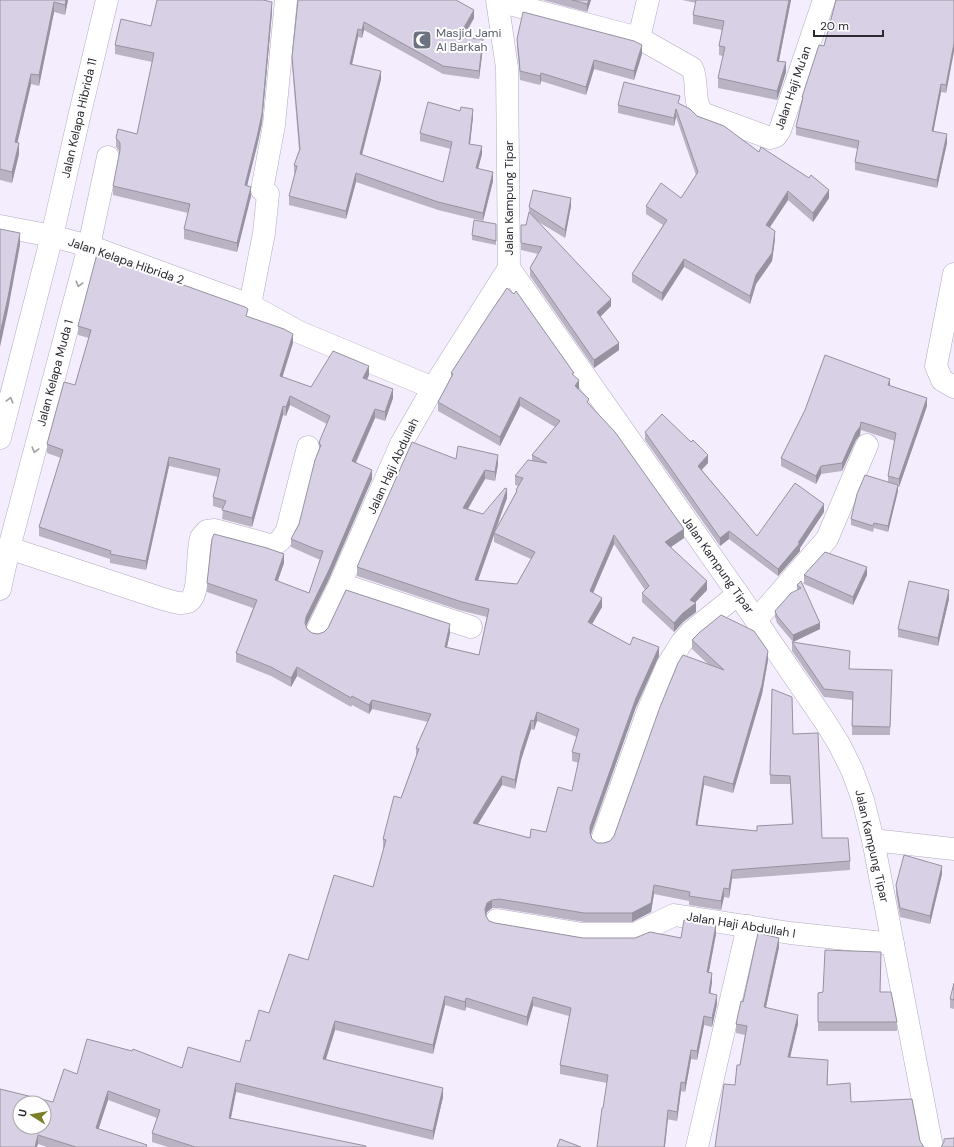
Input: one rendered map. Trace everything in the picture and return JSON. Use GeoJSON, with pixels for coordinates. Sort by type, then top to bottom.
{"type":"FeatureCollection","features":[{"type":"Feature","properties":{"kind":"street","name":"Jalan Kelapa Hibrida 11"},"geometry":{"type":"LineString","coordinates":[[52,236],[107,0]]}},
{"type":"Feature","properties":{"kind":"street"},"geometry":{"type":"LineString","coordinates":[[250,305],[264,233],[268,194],[262,190],[274,125],[286,0]]}},
{"type":"Feature","properties":{"kind":"street"},"geometry":{"type":"LineString","coordinates":[[497,0],[639,38],[648,0]]}},
{"type":"Feature","properties":{"kind":"street","name":"Jalan Kampung Tipar"},"geometry":{"type":"LineString","coordinates":[[497,0],[507,68],[510,268],[756,620],[824,720],[839,744],[852,770],[863,800],[873,840],[932,1147]]}},
{"type":"Feature","properties":{"kind":"street","name":"Jalan Haji Mu'an"},"geometry":{"type":"LineString","coordinates":[[639,38],[692,68],[695,74],[697,103],[702,113],[770,138],[776,136],[780,130],[824,0]]}},
{"type":"Feature","properties":{"kind":"street","name":"Jalan Kelapa Muda 1"},"geometry":{"type":"LineString","coordinates":[[0,588],[9,548],[89,246],[108,157]]}},
{"type":"Feature","properties":{"kind":"street","name":"Jalan Kelapa Hibrida 2"},"geometry":{"type":"LineString","coordinates":[[0,226],[52,236],[89,246],[250,305],[298,332],[433,388]]}},
{"type":"Feature","properties":{"kind":"street"},"geometry":{"type":"LineString","coordinates":[[0,438],[52,236]]}},
{"type":"Feature","properties":{"kind":"street","name":"Jalan Haji Abdullah"},"geometry":{"type":"LineString","coordinates":[[317,631],[340,584],[401,444],[433,388],[510,268]]}},
{"type":"Feature","properties":{"kind":"street"},"geometry":{"type":"LineString","coordinates":[[954,274],[936,366],[942,380],[954,388]]}},
{"type":"Feature","properties":{"kind":"street"},"geometry":{"type":"LineString","coordinates":[[756,620],[828,539],[868,445]]}},
{"type":"Feature","properties":{"kind":"street"},"geometry":{"type":"LineString","coordinates":[[9,548],[163,600],[181,603],[188,602],[196,589],[199,546],[201,537],[207,531],[215,530],[270,545],[282,540],[287,530],[308,447]]}},
{"type":"Feature","properties":{"kind":"street"},"geometry":{"type":"LineString","coordinates":[[340,584],[471,627]]}},
{"type":"Feature","properties":{"kind":"street"},"geometry":{"type":"LineString","coordinates":[[602,840],[648,711],[667,666],[682,642],[691,632],[738,594]]}},
{"type":"Feature","properties":{"kind":"street"},"geometry":{"type":"LineString","coordinates":[[873,840],[954,849]]}},
{"type":"Feature","properties":{"kind":"street","name":"Jalan Haji Abdullah I"},"geometry":{"type":"LineString","coordinates":[[497,920],[583,934],[635,934],[674,915],[790,933],[893,944]]}},
{"type":"Feature","properties":{"kind":"street"},"geometry":{"type":"LineString","coordinates":[[697,1147],[748,926]]}},
{"type":"Feature","properties":{"kind":"building"},"geometry":{"type":"Polygon","coordinates":[[[0,0],[66,0],[65,5],[54,2],[39,75],[31,74],[15,142],[19,143],[12,172],[0,169],[0,0]]]}},
{"type":"Feature","properties":{"kind":"building"},"geometry":{"type":"Polygon","coordinates":[[[157,0],[263,0],[272,2],[262,114],[245,185],[251,187],[237,243],[184,229],[190,204],[113,186],[120,150],[120,143],[116,138],[118,129],[137,134],[154,53],[115,45],[121,19],[151,26],[157,0]]]}},
{"type":"Feature","properties":{"kind":"building"},"geometry":{"type":"Polygon","coordinates":[[[298,0],[456,0],[474,10],[458,38],[483,39],[479,71],[443,66],[364,22],[362,30],[358,29],[350,64],[381,71],[360,154],[443,182],[452,142],[420,133],[428,102],[460,111],[461,107],[473,109],[469,144],[482,146],[476,168],[493,172],[483,213],[438,202],[356,173],[346,211],[289,196],[297,166],[294,165],[300,149],[292,57],[298,0]]]}},
{"type":"Feature","properties":{"kind":"building"},"geometry":{"type":"Polygon","coordinates":[[[572,0],[589,0],[587,4],[572,0]]]}},
{"type":"Feature","properties":{"kind":"building"},"geometry":{"type":"Polygon","coordinates":[[[696,0],[789,0],[777,61],[786,62],[777,91],[718,78],[725,47],[719,46],[724,21],[693,15],[696,0]]]}},
{"type":"Feature","properties":{"kind":"building"},"geometry":{"type":"Polygon","coordinates":[[[836,0],[954,0],[954,43],[946,85],[941,84],[932,131],[947,134],[937,180],[855,162],[859,141],[796,127],[802,97],[819,45],[824,46],[836,0]]]}},
{"type":"Feature","properties":{"kind":"building"},"geometry":{"type":"Polygon","coordinates":[[[523,12],[634,41],[642,45],[634,71],[594,60],[586,87],[541,73],[540,76],[520,71],[517,39],[523,12]]]}},
{"type":"Feature","properties":{"kind":"building"},"geometry":{"type":"Polygon","coordinates":[[[624,82],[680,96],[678,103],[690,109],[697,116],[724,126],[759,152],[761,147],[809,178],[811,175],[829,190],[813,213],[788,191],[766,225],[775,231],[772,253],[756,275],[750,296],[684,259],[662,293],[632,274],[667,220],[646,206],[661,183],[681,198],[698,172],[676,109],[674,118],[618,105],[624,82]]]}},
{"type":"Feature","properties":{"kind":"building"},"geometry":{"type":"Polygon","coordinates":[[[533,190],[571,198],[565,230],[529,207],[533,190]]]}},
{"type":"Feature","properties":{"kind":"building"},"geometry":{"type":"Polygon","coordinates":[[[529,212],[611,299],[597,312],[619,343],[594,360],[530,268],[542,247],[521,243],[521,225],[526,225],[529,212]]]}},
{"type":"Feature","properties":{"kind":"building"},"geometry":{"type":"Polygon","coordinates":[[[474,220],[496,224],[496,241],[472,235],[474,220]]]}},
{"type":"Feature","properties":{"kind":"building"},"geometry":{"type":"Polygon","coordinates":[[[0,229],[20,233],[0,334],[0,229]]]}},
{"type":"Feature","properties":{"kind":"building"},"geometry":{"type":"Polygon","coordinates":[[[97,254],[245,307],[248,309],[246,316],[284,329],[293,334],[280,376],[311,387],[333,351],[369,366],[363,378],[393,389],[385,412],[375,409],[352,461],[372,470],[329,570],[306,617],[305,623],[307,629],[312,633],[318,634],[324,632],[328,628],[346,590],[450,624],[445,647],[479,655],[489,609],[459,601],[357,567],[412,442],[456,459],[458,446],[498,455],[495,472],[485,470],[463,508],[483,514],[505,488],[507,489],[475,580],[517,584],[535,552],[494,533],[523,478],[515,476],[528,460],[547,463],[532,455],[560,421],[520,397],[500,437],[438,402],[453,374],[451,373],[507,288],[514,294],[516,291],[574,373],[572,374],[579,380],[575,386],[589,399],[587,402],[615,432],[684,529],[665,542],[707,581],[690,600],[696,603],[683,613],[674,623],[642,593],[649,586],[614,535],[590,591],[602,598],[588,622],[630,645],[633,637],[659,647],[636,698],[590,827],[592,839],[597,843],[604,843],[610,841],[614,836],[660,707],[678,663],[683,655],[724,670],[692,640],[721,615],[754,631],[768,651],[762,685],[733,784],[704,776],[696,825],[757,831],[757,826],[793,824],[790,776],[770,775],[772,689],[792,697],[793,734],[818,733],[822,838],[848,838],[850,861],[732,870],[729,889],[724,888],[721,901],[689,896],[690,892],[654,885],[651,903],[632,913],[584,913],[499,899],[492,900],[487,903],[485,909],[486,916],[489,921],[495,923],[583,938],[635,938],[650,932],[681,938],[684,920],[716,925],[707,972],[712,973],[709,993],[717,995],[712,1018],[704,1016],[697,1051],[691,1050],[685,1083],[681,1082],[677,1112],[668,1110],[664,1147],[597,1147],[608,1075],[560,1065],[571,1008],[533,997],[527,1017],[466,998],[465,1002],[445,996],[433,1045],[335,1021],[323,1059],[443,1088],[433,1131],[236,1083],[229,1118],[366,1147],[195,1147],[152,1133],[160,1110],[108,1091],[96,1128],[147,1145],[146,1147],[76,1147],[38,1135],[52,1135],[52,1102],[64,1069],[77,1074],[87,1039],[132,1051],[133,1049],[182,1068],[188,1047],[240,1062],[246,1040],[250,1041],[259,1010],[269,1013],[289,954],[308,960],[334,875],[373,887],[386,840],[383,839],[394,796],[401,798],[419,749],[416,748],[431,714],[372,700],[369,705],[352,696],[351,698],[297,667],[291,678],[271,667],[236,653],[257,600],[207,583],[212,539],[214,534],[284,554],[275,580],[309,593],[323,551],[291,539],[299,524],[315,460],[321,445],[319,444],[320,440],[330,416],[290,396],[286,407],[283,406],[252,518],[222,510],[226,501],[213,497],[220,469],[169,457],[146,561],[110,554],[111,551],[39,527],[63,450],[47,444],[64,382],[75,385],[91,330],[78,326],[97,254]],[[537,712],[534,721],[531,720],[521,751],[515,780],[502,776],[473,823],[530,838],[531,829],[546,832],[558,787],[572,791],[580,754],[572,752],[579,729],[537,712]]]}},
{"type":"Feature","properties":{"kind":"building"},"geometry":{"type":"Polygon","coordinates":[[[825,355],[890,379],[888,385],[927,398],[899,479],[888,476],[896,433],[861,422],[842,463],[821,466],[816,476],[781,458],[805,410],[825,355]]]}},
{"type":"Feature","properties":{"kind":"building"},"geometry":{"type":"Polygon","coordinates":[[[662,414],[691,442],[693,440],[708,455],[698,466],[757,536],[795,483],[824,504],[798,543],[800,543],[778,569],[729,531],[720,538],[645,432],[662,414]]]}},
{"type":"Feature","properties":{"kind":"building"},"geometry":{"type":"Polygon","coordinates":[[[865,475],[898,485],[888,526],[874,523],[873,526],[851,519],[857,494],[865,475]]]}},
{"type":"Feature","properties":{"kind":"building"},"geometry":{"type":"Polygon","coordinates":[[[825,552],[867,567],[853,597],[804,575],[825,552]]]}},
{"type":"Feature","properties":{"kind":"building"},"geometry":{"type":"Polygon","coordinates":[[[801,581],[820,623],[793,635],[777,616],[775,611],[791,593],[801,588],[797,585],[801,581]]]}},
{"type":"Feature","properties":{"kind":"building"},"geometry":{"type":"Polygon","coordinates":[[[909,581],[949,590],[938,638],[898,629],[909,581]]]}},
{"type":"Feature","properties":{"kind":"building"},"geometry":{"type":"Polygon","coordinates":[[[792,642],[850,651],[849,669],[892,670],[890,727],[852,726],[853,692],[824,689],[792,642]]]}},
{"type":"Feature","properties":{"kind":"building"},"geometry":{"type":"Polygon","coordinates":[[[904,855],[942,866],[930,916],[900,908],[896,885],[904,855]]]}},
{"type":"Feature","properties":{"kind":"building"},"geometry":{"type":"Polygon","coordinates":[[[758,933],[779,938],[764,1007],[798,1015],[788,1057],[828,1060],[827,1085],[850,1083],[851,1102],[912,1099],[920,1141],[924,1147],[715,1147],[724,1084],[735,1085],[737,1065],[740,1065],[747,1026],[736,1024],[741,1001],[743,1002],[758,933]]]}},
{"type":"Feature","properties":{"kind":"building"},"geometry":{"type":"Polygon","coordinates":[[[825,950],[881,952],[880,992],[891,992],[897,1022],[818,1022],[818,993],[823,992],[825,950]]]}},
{"type":"Feature","properties":{"kind":"building"},"geometry":{"type":"Polygon","coordinates":[[[954,983],[954,1000],[950,999],[954,983]]]}},
{"type":"Feature","properties":{"kind":"building"},"geometry":{"type":"Polygon","coordinates":[[[0,1089],[24,1095],[12,1095],[12,1135],[38,1135],[35,1147],[0,1147],[0,1089]]]}},
{"type":"Feature","properties":{"kind":"building"},"geometry":{"type":"Polygon","coordinates":[[[954,1138],[954,1147],[941,1147],[944,1139],[954,1138]]]}},
{"type":"Feature","properties":{"kind":"building"},"geometry":{"type":"Polygon","coordinates":[[[560,1139],[581,1147],[557,1147],[560,1139]]]}},
{"type":"Feature","properties":{"kind":"place","name":"Masjid Jami Al Barkah"},"geometry":{"type":"Point","coordinates":[422,40]}}]}
